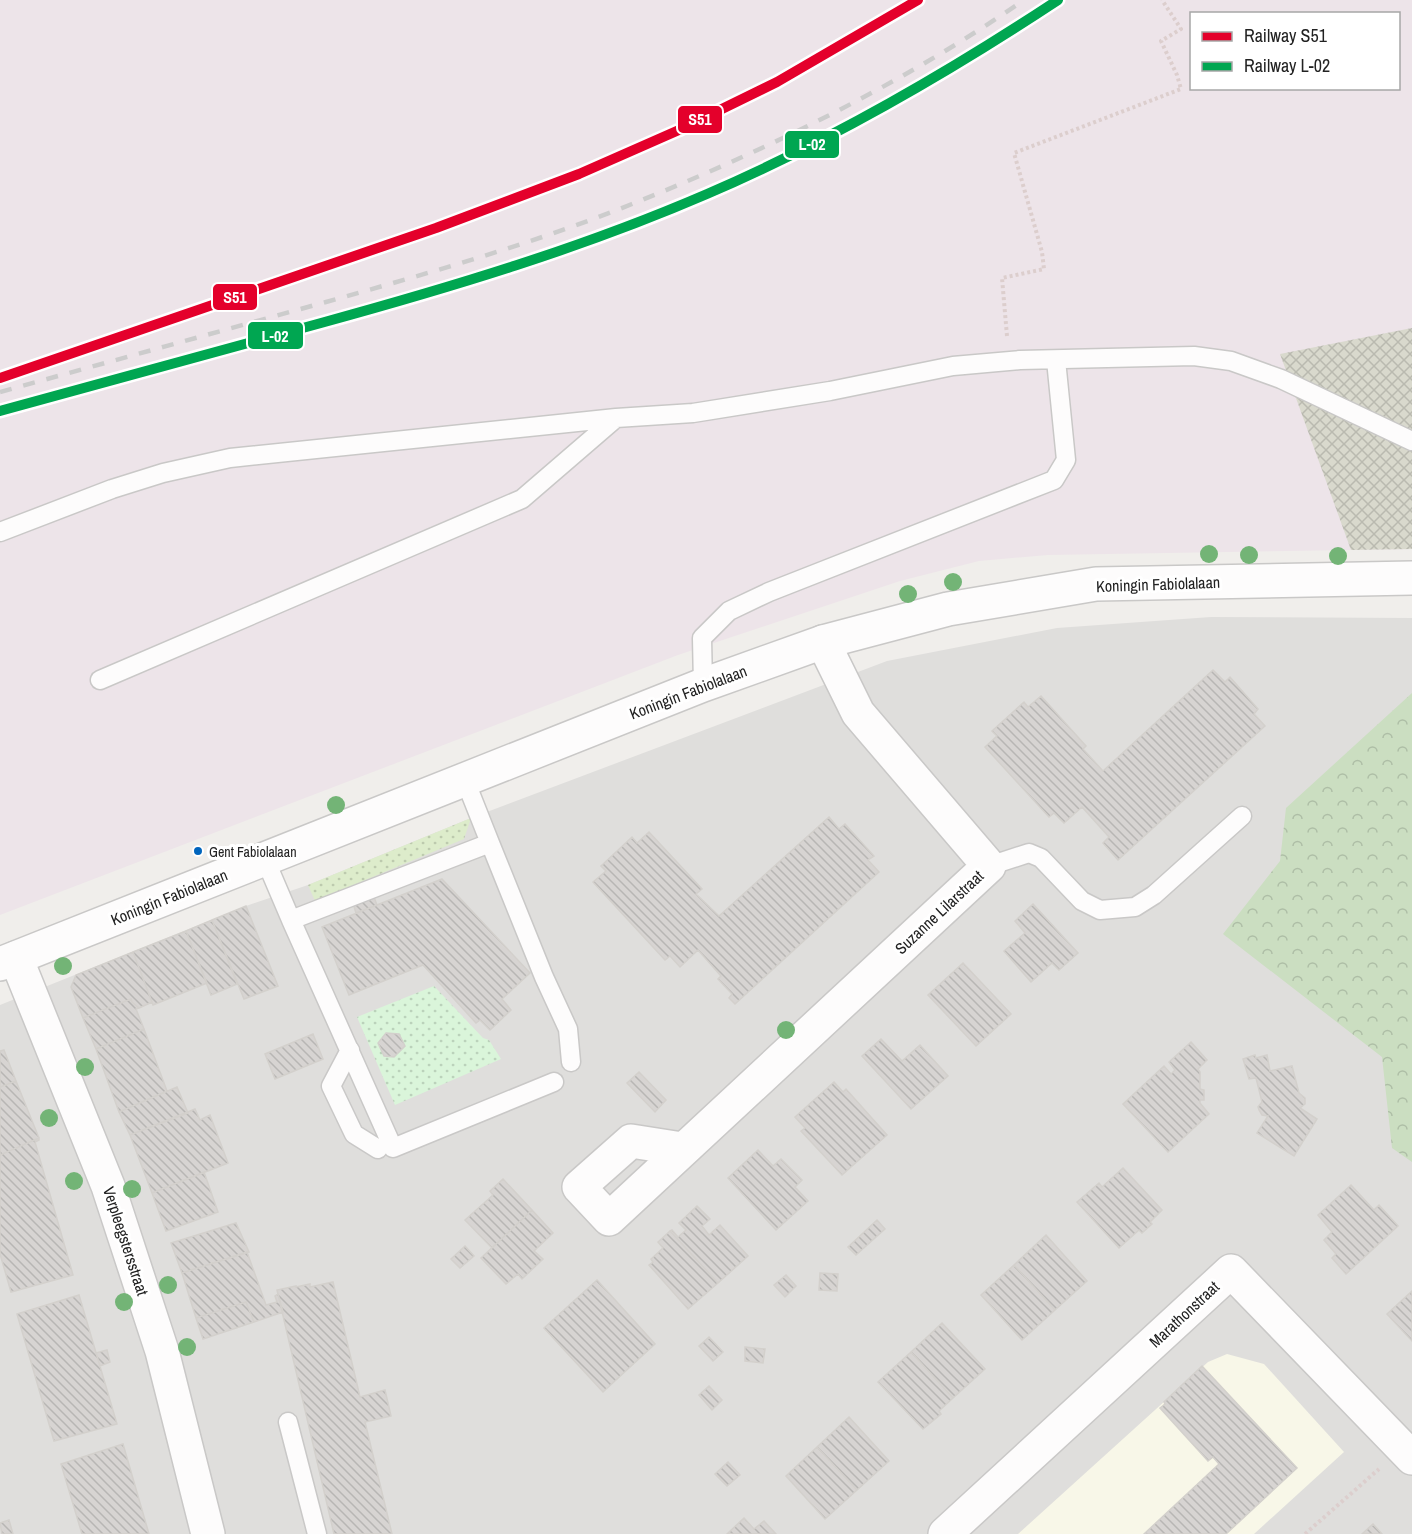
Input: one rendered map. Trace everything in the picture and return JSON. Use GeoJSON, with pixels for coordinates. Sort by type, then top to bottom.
{"type":"FeatureCollection","features":[{"type":"Feature","properties":{"kind":"street","name":"Koningin Fabiolalaan"},"geometry":{"type":"LineString","coordinates":[[8,961],[703,685],[823,642],[948,609],[1096,584],[1412,578]]}},
{"type":"Feature","properties":{"kind":"street","name":"Suzanne Lilarstraat"},"geometry":{"type":"LineString","coordinates":[[682,1149],[989,866],[858,713],[823,642]]}},
{"type":"Feature","properties":{"kind":"street","name":"Verpleegstersstraat"},"geometry":{"type":"LineString","coordinates":[[8,961],[115,1208],[162,1351],[208,1534]]}},
{"type":"Feature","properties":{"kind":"street","name":"Marathonstraat"},"geometry":{"type":"LineString","coordinates":[[945,1534],[1232,1271],[1407,1453]]}},
{"type":"Feature","properties":{"kind":"lane"},"geometry":{"type":"LineString","coordinates":[[0,532],[163,472],[230,458],[616,418],[693,413],[760,403],[953,366],[1011,361],[1194,356],[1231,361],[1281,379],[1412,441]]}},
{"type":"Feature","properties":{"kind":"lane"},"geometry":{"type":"LineString","coordinates":[[703,685],[702,638],[729,611],[770,592],[1054,480],[1066,460],[1056,360]]}},
{"type":"Feature","properties":{"kind":"lane"},"geometry":{"type":"LineString","coordinates":[[100,680],[522,499],[616,418]]}},
{"type":"Feature","properties":{"kind":"lane"},"geometry":{"type":"LineString","coordinates":[[465,780],[544,977],[568,1029],[571,1062]]}},
{"type":"Feature","properties":{"kind":"lane"},"geometry":{"type":"LineString","coordinates":[[989,866],[1029,853],[1041,858],[1082,901],[1100,910],[1135,907],[1154,895],[1242,816]]}},
{"type":"Feature","properties":{"kind":"lane"},"geometry":{"type":"LineString","coordinates":[[291,920],[490,843]]}},
{"type":"Feature","properties":{"kind":"lane"},"geometry":{"type":"LineString","coordinates":[[265,859],[393,1148],[554,1082]]}},
{"type":"Feature","properties":{"kind":"lane"},"geometry":{"type":"LineString","coordinates":[[350,1050],[331,1086],[354,1134],[378,1149]]}},
{"type":"Feature","properties":{"kind":"lane"},"geometry":{"type":"LineString","coordinates":[[288,1422],[317,1534]]}},
{"type":"Feature","properties":{"kind":"path"},"geometry":{"type":"LineString","coordinates":[[1011,361],[1002,278],[1044,269],[1042,252],[1014,153],[1180,88],[1177,75],[1161,42],[1181,28],[1162,0]]}},
{"type":"Feature","properties":{"kind":"path"},"geometry":{"type":"LineString","coordinates":[[1305,1534],[1407,1453]]}},
{"type":"Feature","properties":{"kind":"shaded area"},"geometry":{"type":"Polygon","coordinates":[[[0,0],[1412,0],[1412,549],[1048,555],[979,561],[900,581],[678,655],[0,915],[0,0]]]}},
{"type":"Feature","properties":{"kind":"shaded area"},"geometry":{"type":"Polygon","coordinates":[[[1412,328],[1412,549],[1351,550],[1280,354],[1412,328]]]}},
{"type":"Feature","properties":{"kind":"shaded area"},"geometry":{"type":"Polygon","coordinates":[[[1211,617],[1412,618],[1412,1534],[0,1534],[0,1005],[246,906],[308,885],[471,818],[887,661],[1057,628],[1211,617]]]}},
{"type":"Feature","properties":{"kind":"shaded area"},"geometry":{"type":"Polygon","coordinates":[[[1227,1354],[1264,1364],[1344,1452],[1254,1534],[1018,1534],[1208,1362],[1227,1354]]]}},
{"type":"Feature","properties":{"kind":"green space"},"geometry":{"type":"Polygon","coordinates":[[[1412,693],[1412,1162],[1392,1148],[1382,1057],[1223,934],[1280,861],[1286,808],[1412,693]]]}},
{"type":"Feature","properties":{"kind":"green space"},"geometry":{"type":"Polygon","coordinates":[[[471,818],[464,839],[315,901],[308,885],[471,818]]]}},
{"type":"Feature","properties":{"kind":"green space"},"geometry":{"type":"Polygon","coordinates":[[[434,986],[483,1038],[489,1040],[501,1059],[395,1105],[357,1017],[434,986]]]}},
{"type":"Feature","properties":{"kind":"building"},"geometry":{"type":"Polygon","coordinates":[[[1213,670],[1225,682],[1230,677],[1258,709],[1254,714],[1265,726],[1118,860],[1103,843],[1109,837],[1082,807],[1064,823],[1054,813],[1049,817],[985,747],[997,736],[992,731],[1024,702],[1028,707],[1041,696],[1086,746],[1083,749],[1103,771],[1213,670]]]}},
{"type":"Feature","properties":{"kind":"building"},"geometry":{"type":"Polygon","coordinates":[[[829,817],[839,829],[845,824],[874,856],[868,860],[879,872],[735,1004],[729,998],[732,994],[718,979],[721,976],[698,950],[680,967],[670,956],[665,960],[593,882],[606,871],[601,866],[632,837],[637,843],[649,832],[702,889],[696,894],[719,916],[829,817]]]}},
{"type":"Feature","properties":{"kind":"building"},"geometry":{"type":"Polygon","coordinates":[[[442,879],[530,973],[502,999],[511,1010],[490,1030],[480,1020],[476,1023],[423,965],[349,995],[322,927],[442,879]]]}},
{"type":"Feature","properties":{"kind":"building"},"geometry":{"type":"Polygon","coordinates":[[[371,889],[377,905],[356,913],[351,897],[371,889]]]}},
{"type":"Feature","properties":{"kind":"building"},"geometry":{"type":"Polygon","coordinates":[[[1033,904],[1078,953],[1059,970],[1052,963],[1031,982],[1004,951],[1025,933],[1015,921],[1033,904]]]}},
{"type":"Feature","properties":{"kind":"building"},"geometry":{"type":"Polygon","coordinates":[[[246,906],[278,986],[244,999],[212,920],[246,906]]]}},
{"type":"Feature","properties":{"kind":"building"},"geometry":{"type":"Polygon","coordinates":[[[212,920],[237,984],[211,995],[186,931],[212,920]]]}},
{"type":"Feature","properties":{"kind":"building"},"geometry":{"type":"Polygon","coordinates":[[[186,931],[207,983],[153,1005],[133,952],[186,931]]]}},
{"type":"Feature","properties":{"kind":"building"},"geometry":{"type":"Polygon","coordinates":[[[133,952],[152,1002],[139,1008],[131,999],[83,1018],[71,987],[76,975],[133,952]]]}},
{"type":"Feature","properties":{"kind":"building"},"geometry":{"type":"Polygon","coordinates":[[[963,963],[1011,1014],[976,1046],[928,995],[963,963]]]}},
{"type":"Feature","properties":{"kind":"building"},"geometry":{"type":"Polygon","coordinates":[[[131,999],[139,1008],[136,1009],[144,1029],[96,1049],[83,1018],[131,999]]]}},
{"type":"Feature","properties":{"kind":"building"},"geometry":{"type":"Polygon","coordinates":[[[144,1029],[167,1091],[119,1112],[96,1049],[144,1029]]]}},
{"type":"Feature","properties":{"kind":"building"},"geometry":{"type":"Polygon","coordinates":[[[386,1033],[399,1034],[405,1046],[394,1057],[384,1056],[378,1043],[386,1033]]]}},
{"type":"Feature","properties":{"kind":"building"},"geometry":{"type":"Polygon","coordinates":[[[313,1034],[323,1059],[275,1079],[265,1054],[313,1034]]]}},
{"type":"Feature","properties":{"kind":"building"},"geometry":{"type":"Polygon","coordinates":[[[881,1039],[902,1061],[920,1045],[948,1076],[911,1109],[862,1056],[881,1039]]]}},
{"type":"Feature","properties":{"kind":"building"},"geometry":{"type":"Polygon","coordinates":[[[1191,1042],[1207,1060],[1198,1069],[1200,1089],[1204,1090],[1204,1100],[1200,1100],[1200,1103],[1209,1114],[1168,1152],[1123,1104],[1164,1066],[1171,1074],[1175,1070],[1169,1062],[1191,1042]]]}},
{"type":"Feature","properties":{"kind":"building"},"geometry":{"type":"Polygon","coordinates":[[[4,1050],[16,1081],[0,1087],[0,1051],[4,1050]]]}},
{"type":"Feature","properties":{"kind":"building"},"geometry":{"type":"Polygon","coordinates":[[[1255,1055],[1256,1058],[1267,1055],[1270,1071],[1292,1066],[1299,1093],[1305,1098],[1305,1104],[1300,1108],[1317,1119],[1294,1156],[1257,1133],[1268,1116],[1262,1115],[1259,1110],[1258,1107],[1262,1102],[1256,1078],[1249,1079],[1243,1059],[1255,1055]]]}},
{"type":"Feature","properties":{"kind":"building"},"geometry":{"type":"Polygon","coordinates":[[[639,1072],[666,1100],[655,1112],[627,1083],[639,1072]]]}},
{"type":"Feature","properties":{"kind":"building"},"geometry":{"type":"Polygon","coordinates":[[[16,1081],[39,1138],[0,1155],[0,1087],[16,1081]]]}},
{"type":"Feature","properties":{"kind":"building"},"geometry":{"type":"Polygon","coordinates":[[[834,1082],[843,1092],[846,1089],[887,1135],[842,1175],[801,1131],[805,1128],[795,1117],[834,1082]]]}},
{"type":"Feature","properties":{"kind":"building"},"geometry":{"type":"Polygon","coordinates":[[[177,1087],[188,1113],[130,1135],[119,1112],[177,1087]]]}},
{"type":"Feature","properties":{"kind":"building"},"geometry":{"type":"Polygon","coordinates":[[[195,1109],[200,1120],[210,1115],[228,1163],[152,1193],[130,1135],[195,1109]]]}},
{"type":"Feature","properties":{"kind":"building"},"geometry":{"type":"Polygon","coordinates":[[[39,1138],[35,1142],[73,1275],[11,1292],[0,1254],[0,1155],[39,1138]]]}},
{"type":"Feature","properties":{"kind":"building"},"geometry":{"type":"Polygon","coordinates":[[[758,1150],[773,1166],[781,1159],[802,1180],[795,1187],[808,1201],[776,1230],[728,1178],[758,1150]]]}},
{"type":"Feature","properties":{"kind":"building"},"geometry":{"type":"Polygon","coordinates":[[[1123,1168],[1162,1210],[1142,1233],[1139,1230],[1119,1248],[1077,1202],[1099,1183],[1102,1187],[1123,1168]]]}},
{"type":"Feature","properties":{"kind":"building"},"geometry":{"type":"Polygon","coordinates":[[[204,1172],[218,1212],[166,1231],[152,1193],[204,1172]]]}},
{"type":"Feature","properties":{"kind":"building"},"geometry":{"type":"Polygon","coordinates":[[[503,1179],[532,1210],[492,1248],[465,1220],[493,1195],[490,1191],[503,1179]]]}},
{"type":"Feature","properties":{"kind":"building"},"geometry":{"type":"Polygon","coordinates":[[[1351,1185],[1374,1210],[1379,1205],[1398,1226],[1346,1274],[1332,1258],[1336,1254],[1324,1240],[1332,1232],[1318,1215],[1351,1185]]]}},
{"type":"Feature","properties":{"kind":"building"},"geometry":{"type":"Polygon","coordinates":[[[697,1206],[710,1219],[702,1226],[709,1235],[720,1225],[748,1256],[718,1283],[670,1231],[672,1230],[678,1237],[686,1230],[679,1223],[697,1206]]]}},
{"type":"Feature","properties":{"kind":"building"},"geometry":{"type":"Polygon","coordinates":[[[532,1210],[553,1233],[534,1251],[543,1259],[522,1279],[518,1274],[506,1284],[481,1258],[532,1210]]]}},
{"type":"Feature","properties":{"kind":"building"},"geometry":{"type":"Polygon","coordinates":[[[877,1220],[885,1229],[856,1255],[848,1247],[877,1220]]]}},
{"type":"Feature","properties":{"kind":"building"},"geometry":{"type":"Polygon","coordinates":[[[236,1223],[249,1252],[182,1273],[171,1243],[236,1223]]]}},
{"type":"Feature","properties":{"kind":"building"},"geometry":{"type":"Polygon","coordinates":[[[670,1231],[718,1283],[688,1309],[649,1265],[653,1262],[651,1259],[663,1248],[658,1242],[670,1231]]]}},
{"type":"Feature","properties":{"kind":"building"},"geometry":{"type":"Polygon","coordinates":[[[1046,1235],[1087,1281],[1055,1310],[1014,1265],[1046,1235]]]}},
{"type":"Feature","properties":{"kind":"building"},"geometry":{"type":"Polygon","coordinates":[[[465,1246],[474,1256],[460,1268],[451,1259],[465,1246]]]}},
{"type":"Feature","properties":{"kind":"building"},"geometry":{"type":"Polygon","coordinates":[[[247,1252],[266,1305],[277,1302],[275,1296],[278,1294],[283,1312],[254,1322],[246,1302],[196,1318],[182,1273],[247,1252]]]}},
{"type":"Feature","properties":{"kind":"building"},"geometry":{"type":"Polygon","coordinates":[[[1014,1265],[1055,1310],[1022,1340],[981,1295],[1014,1265]]]}},
{"type":"Feature","properties":{"kind":"building"},"geometry":{"type":"Polygon","coordinates":[[[820,1273],[838,1274],[837,1291],[819,1290],[820,1273]]]}},
{"type":"Feature","properties":{"kind":"building"},"geometry":{"type":"Polygon","coordinates":[[[786,1275],[796,1286],[785,1297],[774,1285],[786,1275]]]}},
{"type":"Feature","properties":{"kind":"building"},"geometry":{"type":"Polygon","coordinates":[[[597,1280],[655,1344],[603,1392],[544,1328],[597,1280]]]}},
{"type":"Feature","properties":{"kind":"building"},"geometry":{"type":"Polygon","coordinates":[[[333,1282],[360,1397],[385,1390],[391,1416],[365,1422],[392,1534],[334,1534],[277,1290],[333,1282]]]}},
{"type":"Feature","properties":{"kind":"building"},"geometry":{"type":"Polygon","coordinates":[[[1412,1291],[1412,1341],[1387,1314],[1412,1291]]]}},
{"type":"Feature","properties":{"kind":"building"},"geometry":{"type":"Polygon","coordinates":[[[79,1295],[117,1424],[54,1441],[17,1314],[79,1295]]]}},
{"type":"Feature","properties":{"kind":"building"},"geometry":{"type":"Polygon","coordinates":[[[246,1302],[254,1322],[203,1339],[196,1318],[246,1302]]]}},
{"type":"Feature","properties":{"kind":"building"},"geometry":{"type":"Polygon","coordinates":[[[942,1323],[985,1369],[953,1398],[911,1352],[942,1323]]]}},
{"type":"Feature","properties":{"kind":"building"},"geometry":{"type":"Polygon","coordinates":[[[709,1337],[723,1352],[713,1361],[699,1346],[709,1337]]]}},
{"type":"Feature","properties":{"kind":"building"},"geometry":{"type":"Polygon","coordinates":[[[745,1347],[765,1349],[763,1363],[745,1361],[745,1347]]]}},
{"type":"Feature","properties":{"kind":"building"},"geometry":{"type":"Polygon","coordinates":[[[107,1350],[110,1362],[100,1366],[96,1353],[107,1350]]]}},
{"type":"Feature","properties":{"kind":"building"},"geometry":{"type":"Polygon","coordinates":[[[911,1352],[953,1398],[939,1411],[941,1414],[923,1429],[878,1382],[911,1352]]]}},
{"type":"Feature","properties":{"kind":"building"},"geometry":{"type":"Polygon","coordinates":[[[1202,1366],[1297,1468],[1226,1534],[1144,1534],[1219,1464],[1213,1457],[1208,1461],[1160,1408],[1202,1366]]]}},
{"type":"Feature","properties":{"kind":"building"},"geometry":{"type":"Polygon","coordinates":[[[709,1386],[722,1400],[712,1410],[699,1395],[709,1386]]]}},
{"type":"Feature","properties":{"kind":"building"},"geometry":{"type":"Polygon","coordinates":[[[849,1417],[889,1461],[857,1490],[817,1447],[849,1417]]]}},
{"type":"Feature","properties":{"kind":"building"},"geometry":{"type":"Polygon","coordinates":[[[123,1444],[149,1534],[82,1534],[61,1464],[123,1444]]]}},
{"type":"Feature","properties":{"kind":"building"},"geometry":{"type":"Polygon","coordinates":[[[817,1447],[857,1490],[825,1519],[786,1476],[817,1447]]]}},
{"type":"Feature","properties":{"kind":"building"},"geometry":{"type":"Polygon","coordinates":[[[728,1462],[740,1475],[727,1486],[715,1474],[728,1462]]]}},
{"type":"Feature","properties":{"kind":"building"},"geometry":{"type":"Polygon","coordinates":[[[744,1518],[754,1529],[764,1521],[776,1534],[727,1534],[744,1518]]]}},
{"type":"Feature","properties":{"kind":"building"},"geometry":{"type":"Polygon","coordinates":[[[9,1520],[13,1534],[2,1534],[0,1523],[9,1520]]]}},
{"type":"Feature","properties":{"kind":"building"},"geometry":{"type":"Polygon","coordinates":[[[1373,1524],[1382,1534],[1362,1534],[1373,1524]]]}},
{"type":"Feature","properties":{"kind":"railway"},"geometry":{"type":"LineString","coordinates":[[0,392],[403,280],[594,219],[733,161],[834,113],[931,59],[1024,0]]}},
{"type":"Feature","properties":{"kind":"rail line","name":"S51"},"geometry":{"type":"LineString","coordinates":[[0,378],[436,228],[579,174],[679,130],[777,82],[918,0]]}},
{"type":"Feature","properties":{"kind":"rail line","name":"L-02"},"geometry":{"type":"LineString","coordinates":[[0,411],[419,295],[564,249],[660,214],[753,173],[843,129],[930,80],[1058,0]]}},
{"type":"Feature","properties":{"kind":"place","name":"Gent Fabiolalaan"},"geometry":{"type":"Point","coordinates":[198,851]}}]}
